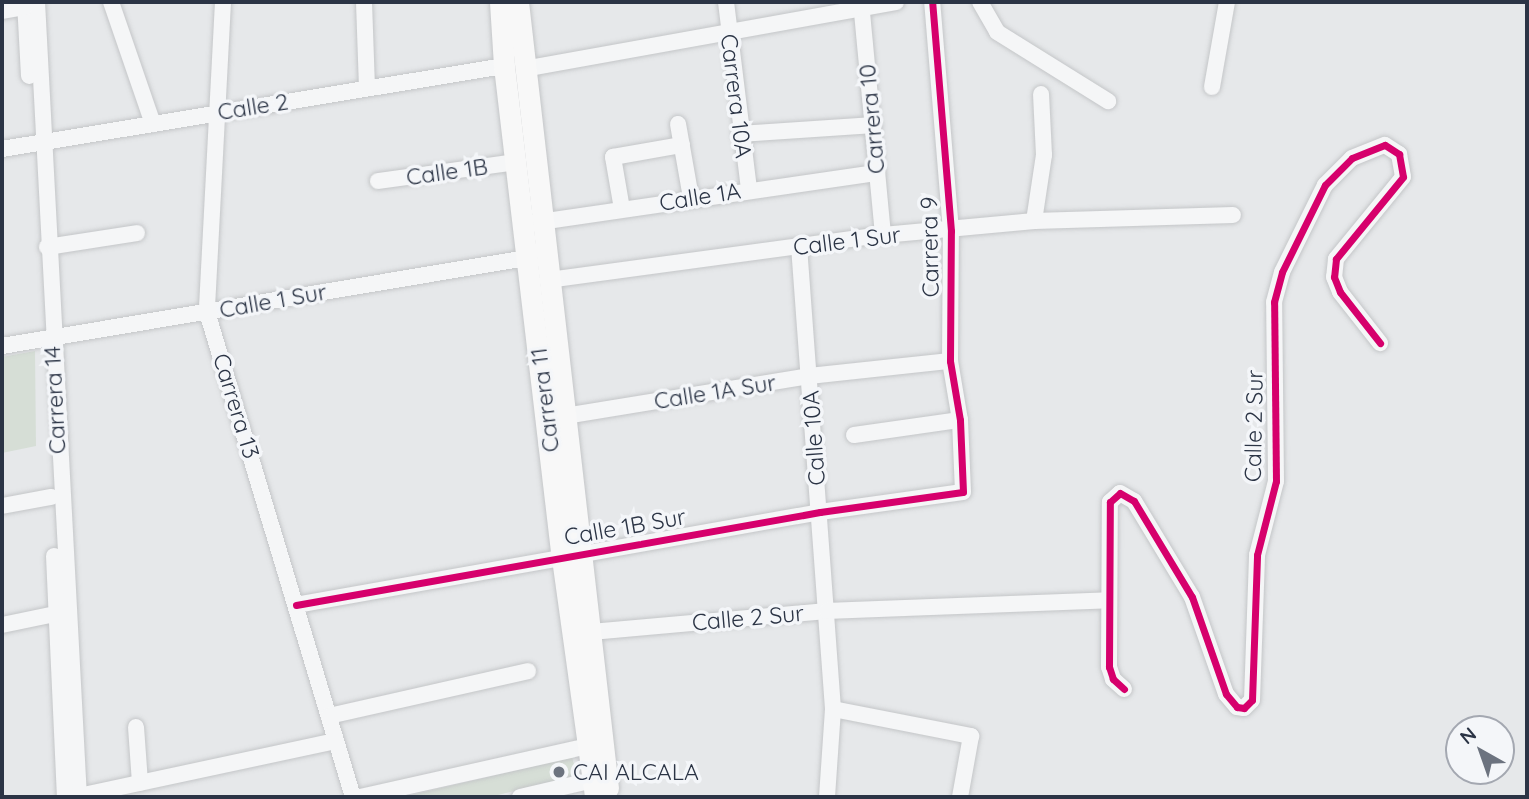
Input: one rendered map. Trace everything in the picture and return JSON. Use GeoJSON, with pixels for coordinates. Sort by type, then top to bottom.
{"type":"FeatureCollection","features":[{"type":"Feature","properties":{"kind":"main road","name":"Carrera 11"},"geometry":{"type":"LineString","coordinates":[[500,2],[514,68],[595,744],[609,797]]}},
{"type":"Feature","properties":{"kind":"main road","name":"Carrera 11"},"geometry":{"type":"LineString","coordinates":[[518,2],[514,68],[516,162],[532,223]]}},
{"type":"Feature","properties":{"kind":"main road","name":"Carrera 11"},"geometry":{"type":"LineString","coordinates":[[536,256],[548,280],[565,416],[572,555],[591,632],[594,788]]}},
{"type":"Feature","properties":{"kind":"street"},"geometry":{"type":"LineString","coordinates":[[110,2],[153,124]]}},
{"type":"Feature","properties":{"kind":"street","name":"Carrera 13"},"geometry":{"type":"LineString","coordinates":[[223,2],[207,312],[353,797]]}},
{"type":"Feature","properties":{"kind":"street"},"geometry":{"type":"LineString","coordinates":[[364,2],[367,88]]}},
{"type":"Feature","properties":{"kind":"street","name":"Carrera 10A"},"geometry":{"type":"LineString","coordinates":[[726,2],[740,134],[749,189]]}},
{"type":"Feature","properties":{"kind":"street"},"geometry":{"type":"LineString","coordinates":[[797,2],[799,19]]}},
{"type":"Feature","properties":{"kind":"street","name":"Calle 2"},"geometry":{"type":"LineString","coordinates":[[2,149],[367,88],[514,68],[799,19],[861,5],[896,2]]}},
{"type":"Feature","properties":{"kind":"street","name":"Carrera 9"},"geometry":{"type":"LineString","coordinates":[[932,2],[951,231],[950,361],[960,420],[963,492]]}},
{"type":"Feature","properties":{"kind":"street"},"geometry":{"type":"LineString","coordinates":[[980,2],[997,32],[1108,101]]}},
{"type":"Feature","properties":{"kind":"street"},"geometry":{"type":"LineString","coordinates":[[1212,87],[1227,2]]}},
{"type":"Feature","properties":{"kind":"street"},"geometry":{"type":"LineString","coordinates":[[2,12],[29,4]]}},
{"type":"Feature","properties":{"kind":"street","name":"Carrera 14"},"geometry":{"type":"LineString","coordinates":[[29,4],[74,797]]}},
{"type":"Feature","properties":{"kind":"street","name":"Carrera 10"},"geometry":{"type":"LineString","coordinates":[[861,5],[883,235]]}},
{"type":"Feature","properties":{"kind":"street"},"geometry":{"type":"LineString","coordinates":[[1034,221],[1044,155],[1041,94]]}},
{"type":"Feature","properties":{"kind":"street"},"geometry":{"type":"LineString","coordinates":[[678,124],[691,198]]}},
{"type":"Feature","properties":{"kind":"street"},"geometry":{"type":"LineString","coordinates":[[740,134],[874,125]]}},
{"type":"Feature","properties":{"kind":"street","name":"Carrera 14"},"geometry":{"type":"LineString","coordinates":[[38,143],[47,247],[47,339]]}},
{"type":"Feature","properties":{"kind":"street"},"geometry":{"type":"LineString","coordinates":[[622,209],[614,157],[682,145]]}},
{"type":"Feature","properties":{"kind":"street","name":"Calle 2 Sur"},"geometry":{"type":"LineString","coordinates":[[591,632],[827,611],[1108,600],[1110,502],[1120,493],[1134,501],[1192,597],[1226,694],[1237,707],[1244,708],[1252,700],[1257,555],[1276,481],[1274,302],[1282,272],[1325,185],[1352,158],[1385,145],[1399,154],[1403,177],[1336,260],[1334,276],[1340,292],[1380,343]]}},
{"type":"Feature","properties":{"kind":"street","name":"Calle 1B"},"geometry":{"type":"LineString","coordinates":[[378,181],[516,162]]}},
{"type":"Feature","properties":{"kind":"street","name":"Calle 1A"},"geometry":{"type":"LineString","coordinates":[[532,223],[749,189],[877,173]]}},
{"type":"Feature","properties":{"kind":"street","name":"Calle 1 Sur"},"geometry":{"type":"LineString","coordinates":[[548,280],[883,235],[951,231],[1034,221],[1233,215]]}},
{"type":"Feature","properties":{"kind":"street"},"geometry":{"type":"LineString","coordinates":[[47,247],[137,233]]}},
{"type":"Feature","properties":{"kind":"street","name":"Calle 10A"},"geometry":{"type":"LineString","coordinates":[[799,246],[833,709],[827,797]]}},
{"type":"Feature","properties":{"kind":"street","name":"Calle 1 Sur"},"geometry":{"type":"LineString","coordinates":[[2,346],[536,256]]}},
{"type":"Feature","properties":{"kind":"street","name":"Calle 1A Sur"},"geometry":{"type":"LineString","coordinates":[[565,416],[809,376],[950,361]]}},
{"type":"Feature","properties":{"kind":"street"},"geometry":{"type":"LineString","coordinates":[[854,435],[960,420]]}},
{"type":"Feature","properties":{"kind":"street","name":"Carrera 14"},"geometry":{"type":"LineString","coordinates":[[52,435],[51,497],[62,613]]}},
{"type":"Feature","properties":{"kind":"street","name":"Calle 1B Sur"},"geometry":{"type":"LineString","coordinates":[[296,605],[820,512],[963,492]]}},
{"type":"Feature","properties":{"kind":"street"},"geometry":{"type":"LineString","coordinates":[[2,506],[51,497]]}},
{"type":"Feature","properties":{"kind":"street"},"geometry":{"type":"LineString","coordinates":[[1108,600],[1109,667],[1113,679],[1124,689]]}},
{"type":"Feature","properties":{"kind":"street"},"geometry":{"type":"LineString","coordinates":[[2,625],[62,613]]}},
{"type":"Feature","properties":{"kind":"street"},"geometry":{"type":"LineString","coordinates":[[329,716],[528,671]]}},
{"type":"Feature","properties":{"kind":"street"},"geometry":{"type":"LineString","coordinates":[[833,709],[971,736],[960,797]]}},
{"type":"Feature","properties":{"kind":"street"},"geometry":{"type":"LineString","coordinates":[[136,727],[141,783]]}},
{"type":"Feature","properties":{"kind":"street"},"geometry":{"type":"LineString","coordinates":[[74,797],[336,741]]}},
{"type":"Feature","properties":{"kind":"street"},"geometry":{"type":"LineString","coordinates":[[360,797],[595,744]]}},
{"type":"Feature","properties":{"kind":"street"},"geometry":{"type":"LineString","coordinates":[[520,797],[594,788]]}},
{"type":"Feature","properties":{"kind":"shaded area"},"geometry":{"type":"Polygon","coordinates":[[[35,351],[36,446],[2,453],[2,357],[35,351]]]}},
{"type":"Feature","properties":{"kind":"shaded area"},"geometry":{"type":"Polygon","coordinates":[[[572,757],[577,775],[490,797],[403,797],[572,757]]]}},
{"type":"Feature","properties":{"kind":"cycle path"},"geometry":{"type":"LineString","coordinates":[[296,605],[820,512],[963,492],[960,420],[950,361],[951,231],[932,2]]}},
{"type":"Feature","properties":{"kind":"cycle path"},"geometry":{"type":"LineString","coordinates":[[1124,689],[1113,679],[1109,667],[1110,502],[1120,493],[1134,501],[1192,597],[1226,694],[1237,707],[1244,708],[1252,700],[1257,555],[1276,481],[1274,302],[1282,272],[1325,185],[1352,158],[1385,145],[1399,154],[1403,177],[1336,259],[1334,277],[1340,292],[1380,343]]}},
{"type":"Feature","properties":{"kind":"place","name":"CAI ALCALA"},"geometry":{"type":"Point","coordinates":[559,772]}}]}
